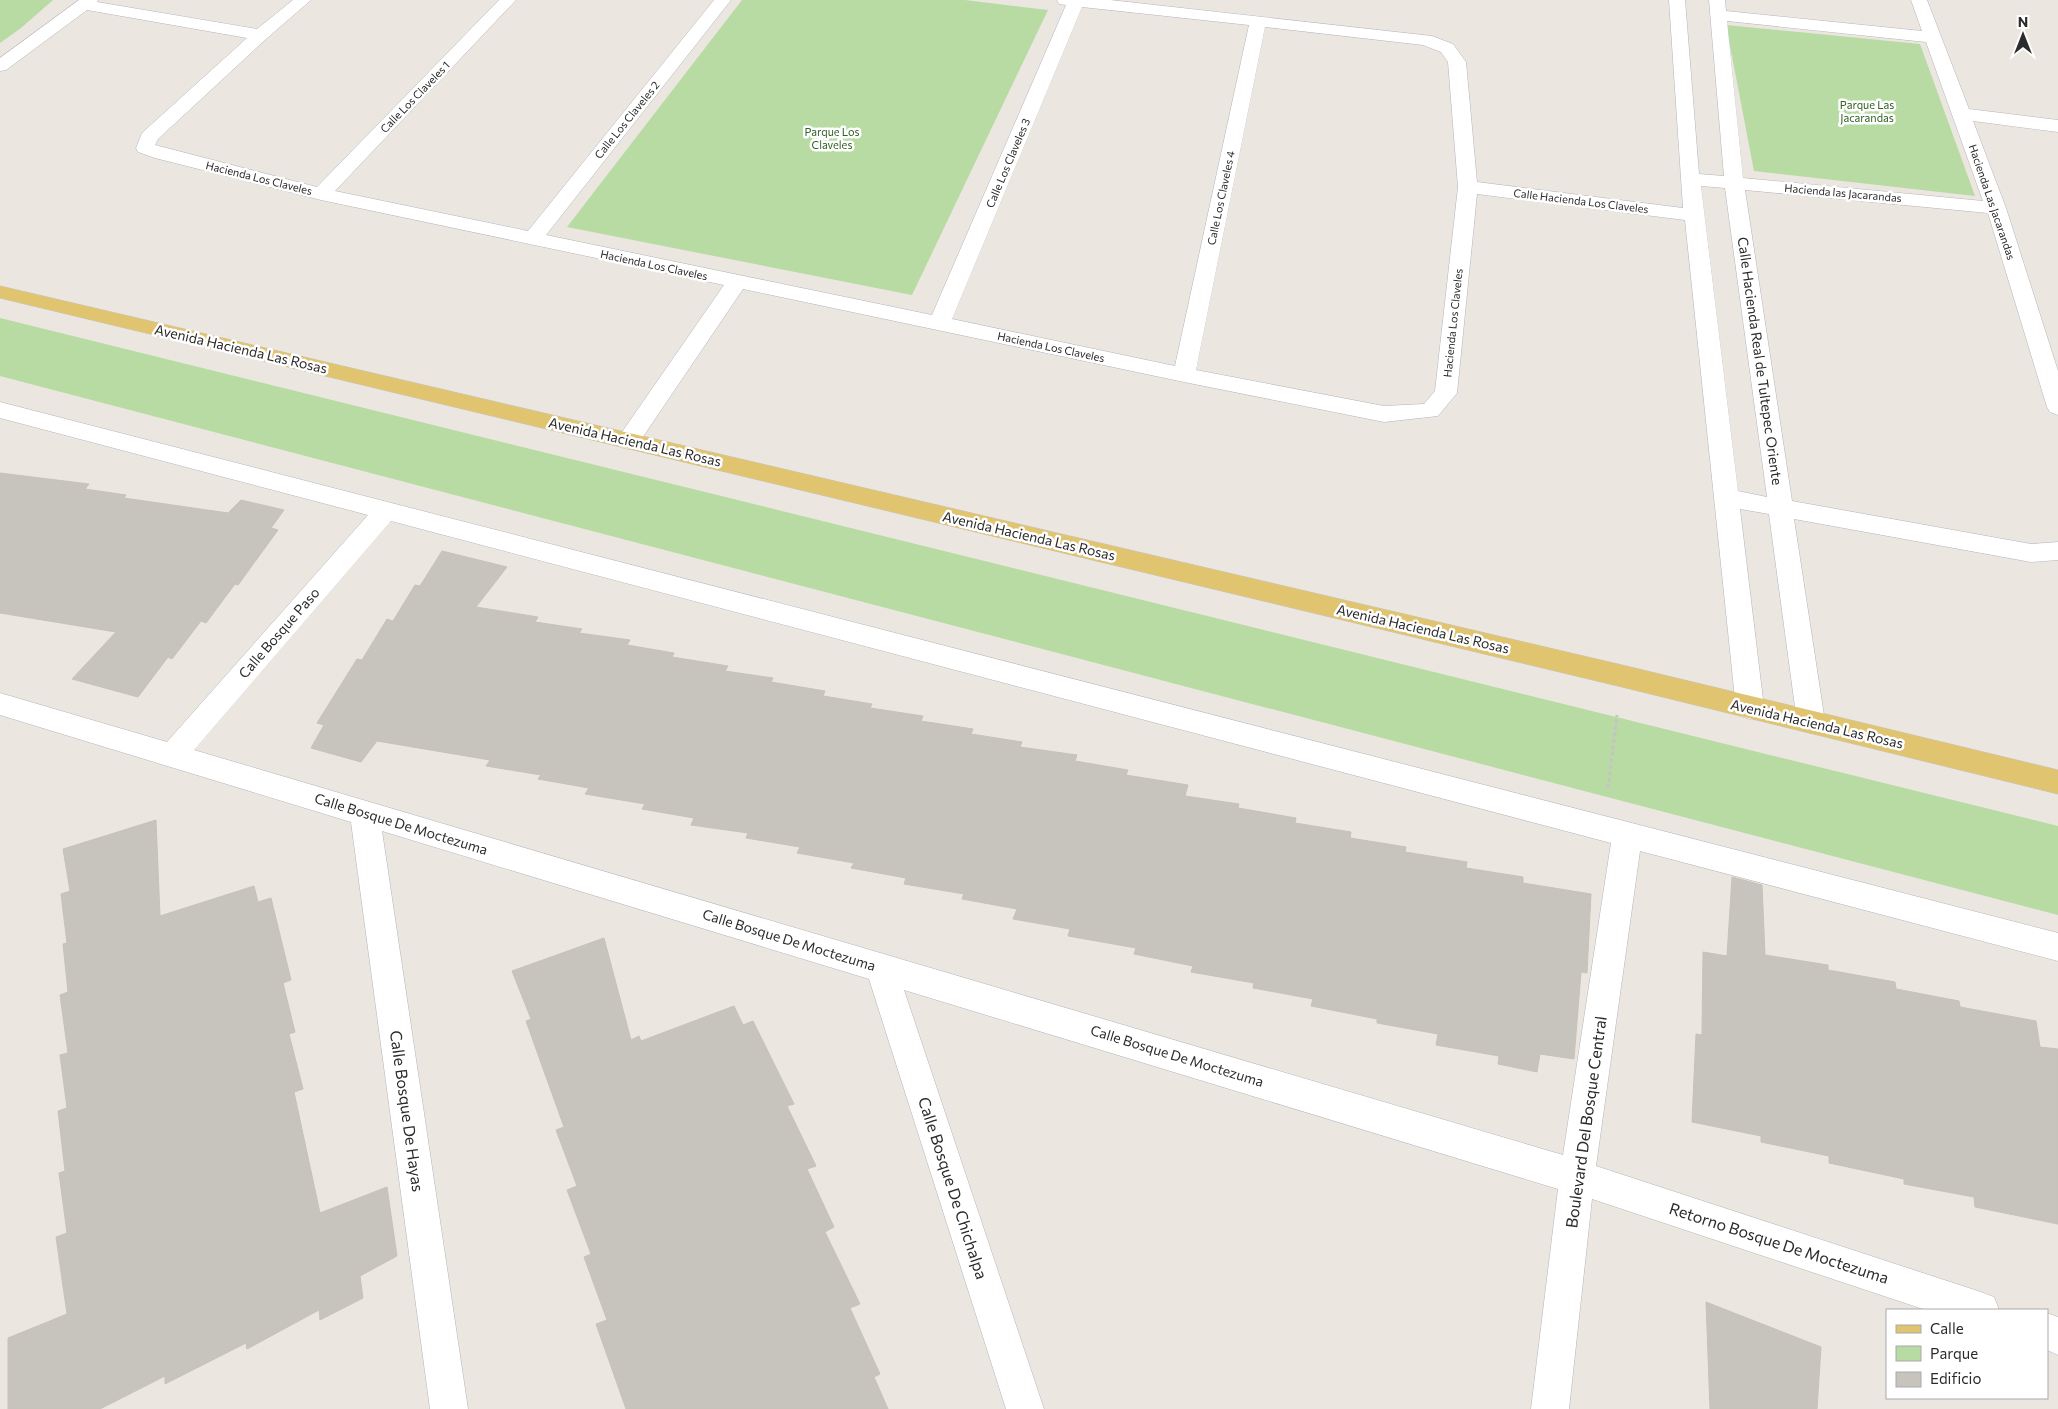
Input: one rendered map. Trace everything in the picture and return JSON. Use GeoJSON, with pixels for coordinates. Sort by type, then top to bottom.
{"type":"FeatureCollection","features":[{"type":"Feature","properties":{"kind":"main road","name":"Avenida Hacienda Las Rosas"},"geometry":{"type":"LineString","coordinates":[[0,292],[1622,676],[2058,782]]}},
{"type":"Feature","properties":{"kind":"street","name":"Hacienda Los Claveles"},"geometry":{"type":"LineString","coordinates":[[303,0],[260,35],[149,137],[145,148],[162,154],[321,194],[1184,375],[1384,414],[1430,411],[1446,392],[1468,187],[1457,62],[1447,48],[1426,40],[1070,1]]}},
{"type":"Feature","properties":{"kind":"street","name":"Calle Los Claveles 1"},"geometry":{"type":"LineString","coordinates":[[321,194],[508,0]]}},
{"type":"Feature","properties":{"kind":"street","name":"Calle Los Claveles 2"},"geometry":{"type":"LineString","coordinates":[[532,239],[723,0]]}},
{"type":"Feature","properties":{"kind":"street"},"geometry":{"type":"LineString","coordinates":[[1677,0],[1690,179],[1750,708]]}},
{"type":"Feature","properties":{"kind":"street","name":"Hacienda Las Jacarandas"},"geometry":{"type":"LineString","coordinates":[[1919,0],[1996,208],[2058,407]]}},
{"type":"Feature","properties":{"kind":"street","name":"Calle Los Claveles 3"},"geometry":{"type":"LineString","coordinates":[[939,324],[1070,1]]}},
{"type":"Feature","properties":{"kind":"street"},"geometry":{"type":"LineString","coordinates":[[0,66],[87,2],[260,35]]}},
{"type":"Feature","properties":{"kind":"street"},"geometry":{"type":"LineString","coordinates":[[1718,7],[1932,37]]}},
{"type":"Feature","properties":{"kind":"street","name":"Calle Hacienda Real de Tultepec Oriente"},"geometry":{"type":"LineString","coordinates":[[1718,7],[1734,183],[1811,722]]}},
{"type":"Feature","properties":{"kind":"street","name":"Calle Los Claveles 4"},"geometry":{"type":"LineString","coordinates":[[1184,375],[1258,21]]}},
{"type":"Feature","properties":{"kind":"street"},"geometry":{"type":"LineString","coordinates":[[1962,114],[2058,126]]}},
{"type":"Feature","properties":{"kind":"street","name":"Hacienda las Jacarandas"},"geometry":{"type":"LineString","coordinates":[[1690,179],[1996,208]]}},
{"type":"Feature","properties":{"kind":"street","name":"Calle Hacienda Los Claveles"},"geometry":{"type":"LineString","coordinates":[[1468,187],[1694,215]]}},
{"type":"Feature","properties":{"kind":"street"},"geometry":{"type":"LineString","coordinates":[[628,441],[737,282]]}},
{"type":"Feature","properties":{"kind":"street"},"geometry":{"type":"LineString","coordinates":[[0,410],[2058,948]]}},
{"type":"Feature","properties":{"kind":"street"},"geometry":{"type":"LineString","coordinates":[[1726,498],[2031,553],[2058,551]]}},
{"type":"Feature","properties":{"kind":"street","name":"Calle Bosque Paso"},"geometry":{"type":"LineString","coordinates":[[172,756],[386,511]]}},
{"type":"Feature","properties":{"kind":"street","name":"Calle Bosque De Moctezuma"},"geometry":{"type":"LineString","coordinates":[[0,704],[1577,1177]]}},
{"type":"Feature","properties":{"kind":"street","name":"Calle Bosque De Hayas"},"geometry":{"type":"LineString","coordinates":[[365,814],[449,1409]]}},
{"type":"Feature","properties":{"kind":"street","name":"Boulevard Del Bosque Central"},"geometry":{"type":"LineString","coordinates":[[1550,1409],[1615,832]]}},
{"type":"Feature","properties":{"kind":"street","name":"Calle Bosque De Chichalpa"},"geometry":{"type":"LineString","coordinates":[[881,968],[1025,1409]]}},
{"type":"Feature","properties":{"kind":"street","name":"Retorno Bosque De Moctezuma"},"geometry":{"type":"LineString","coordinates":[[1577,1177],[1978,1309]]}},
{"type":"Feature","properties":{"kind":"path"},"geometry":{"type":"LineString","coordinates":[[1615,832],[1622,676]]}},
{"type":"Feature","properties":{"kind":"green space"},"geometry":{"type":"Polygon","coordinates":[[[0,0],[53,0],[21,28],[0,43],[0,0]]]}},
{"type":"Feature","properties":{"kind":"green space","name":"Parque Los Claveles"},"geometry":{"type":"Polygon","coordinates":[[[742,0],[965,0],[1048,10],[912,295],[567,227],[742,0]]]}},
{"type":"Feature","properties":{"kind":"green space","name":"Parque Las Jacarandas"},"geometry":{"type":"Polygon","coordinates":[[[1726,25],[1920,44],[1975,196],[1754,171],[1726,25]]]}},
{"type":"Feature","properties":{"kind":"green space"},"geometry":{"type":"Polygon","coordinates":[[[0,318],[2058,826],[2058,915],[0,376],[0,318]]]}},
{"type":"Feature","properties":{"kind":"building"},"geometry":{"type":"Polygon","coordinates":[[[0,473],[89,484],[85,489],[126,495],[124,498],[228,513],[241,500],[284,510],[271,528],[278,530],[238,585],[235,584],[206,623],[201,621],[172,659],[168,657],[138,697],[72,679],[116,632],[0,613],[0,473]]]}},
{"type":"Feature","properties":{"kind":"building"},"geometry":{"type":"Polygon","coordinates":[[[442,551],[507,567],[476,607],[538,617],[535,622],[582,629],[579,633],[630,640],[627,645],[674,653],[672,657],[728,666],[725,671],[773,678],[771,682],[825,691],[823,696],[872,704],[870,708],[923,716],[921,721],[973,729],[971,734],[1022,742],[1020,747],[1077,755],[1075,761],[1128,770],[1126,775],[1188,785],[1185,796],[1239,804],[1238,808],[1296,818],[1295,823],[1351,832],[1350,838],[1406,847],[1405,852],[1467,862],[1466,868],[1523,877],[1523,883],[1591,894],[1587,973],[1581,972],[1574,1059],[1540,1054],[1537,1072],[1498,1064],[1499,1056],[1436,1045],[1438,1034],[1377,1023],[1377,1019],[1311,1006],[1313,999],[1253,988],[1254,983],[1191,972],[1193,966],[1134,954],[1136,948],[1068,936],[1070,929],[1013,919],[1017,909],[962,899],[964,894],[904,884],[906,878],[851,868],[854,863],[797,853],[800,847],[746,838],[748,833],[691,825],[694,818],[642,809],[645,804],[585,794],[589,788],[538,779],[541,775],[486,766],[490,760],[377,741],[361,762],[311,748],[324,725],[317,723],[357,659],[362,660],[387,619],[393,621],[415,585],[420,586],[442,551]]]}},
{"type":"Feature","properties":{"kind":"building"},"geometry":{"type":"Polygon","coordinates":[[[156,820],[160,916],[254,886],[258,902],[271,898],[291,980],[283,983],[295,1032],[289,1034],[303,1089],[294,1092],[320,1213],[387,1187],[397,1256],[360,1276],[363,1298],[320,1320],[319,1310],[247,1349],[246,1343],[165,1384],[165,1376],[100,1409],[8,1409],[8,1338],[67,1314],[56,1237],[67,1233],[59,1173],[65,1171],[58,1111],[67,1108],[60,1055],[68,1053],[60,995],[68,992],[63,944],[67,943],[61,894],[70,891],[63,849],[156,820]]]}},
{"type":"Feature","properties":{"kind":"building"},"geometry":{"type":"Polygon","coordinates":[[[1732,877],[1762,885],[1765,955],[1828,965],[1828,970],[1895,982],[1896,989],[1959,1001],[1960,1007],[2036,1021],[2040,1047],[2058,1049],[2058,1224],[1975,1207],[1974,1197],[1904,1184],[1904,1179],[1829,1163],[1829,1156],[1761,1142],[1761,1136],[1692,1122],[1696,1034],[1702,1035],[1703,952],[1727,956],[1732,877]]]}},
{"type":"Feature","properties":{"kind":"building"},"geometry":{"type":"Polygon","coordinates":[[[604,938],[631,1040],[639,1036],[641,1041],[734,1006],[743,1025],[753,1021],[794,1104],[787,1106],[816,1166],[807,1169],[834,1227],[825,1232],[860,1304],[850,1308],[880,1374],[874,1377],[888,1409],[626,1409],[596,1324],[607,1320],[584,1257],[591,1254],[567,1190],[577,1186],[556,1130],[564,1127],[526,1021],[531,1019],[512,971],[604,938]]]}},
{"type":"Feature","properties":{"kind":"building"},"geometry":{"type":"Polygon","coordinates":[[[1706,1302],[1821,1347],[1817,1409],[1710,1409],[1706,1302]]]}}]}
